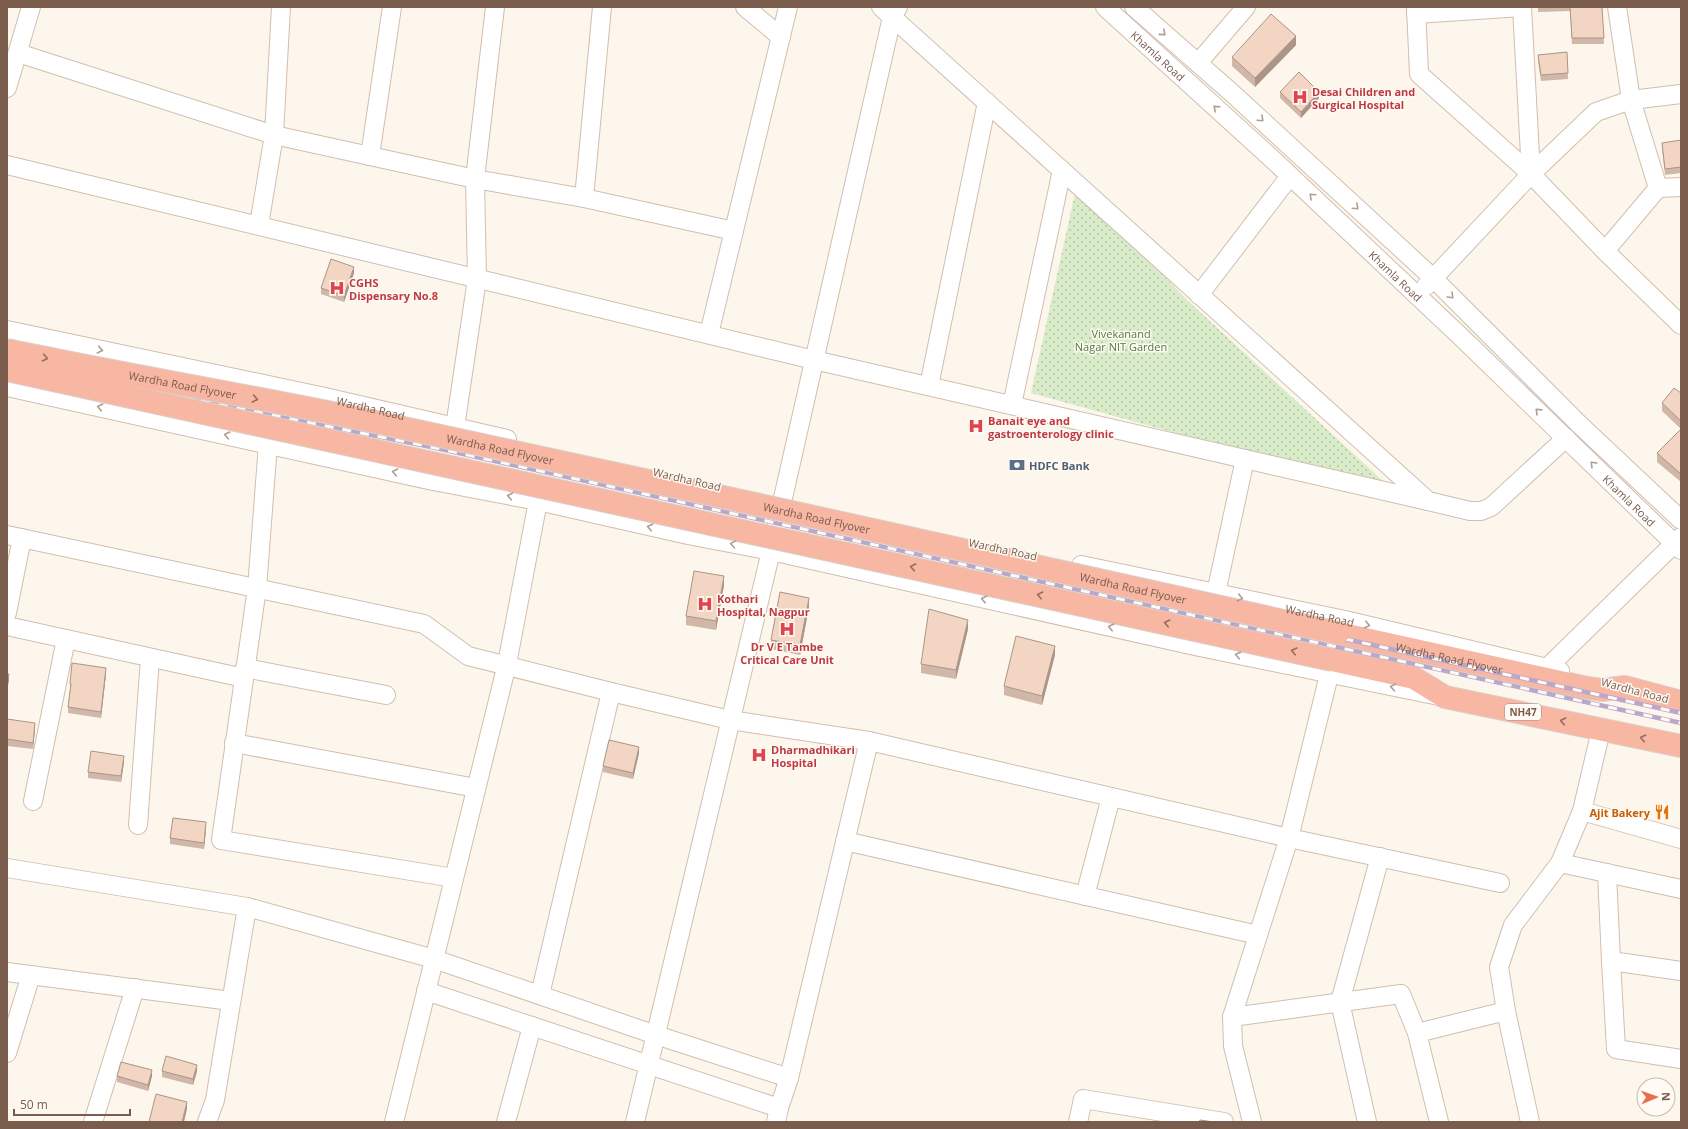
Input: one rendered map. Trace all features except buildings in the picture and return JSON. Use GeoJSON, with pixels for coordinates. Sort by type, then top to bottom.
{"type":"FeatureCollection","features":[{"type":"Feature","properties":{"kind":"highway","name":"Wardha Road Flyover"},"geometry":{"type":"LineString","coordinates":[[7,350],[94,369],[409,429],[1602,690],[1625,687]]}},
{"type":"Feature","properties":{"kind":"highway","name":"Wardha Road Flyover"},"geometry":{"type":"LineString","coordinates":[[7,370],[1414,678],[1445,697]]}},
{"type":"Feature","properties":{"kind":"highway","name":"Wardha Road"},"geometry":{"type":"LineString","coordinates":[[1625,687],[1681,702]]}},
{"type":"Feature","properties":{"kind":"highway","name":"NH47"},"geometry":{"type":"LineString","coordinates":[[1445,697],[1529,713],[1601,730],[1681,746]]}},
{"type":"Feature","properties":{"kind":"street"},"geometry":{"type":"LineString","coordinates":[[7,88],[31,7]]}},
{"type":"Feature","properties":{"kind":"street"},"geometry":{"type":"LineString","coordinates":[[259,225],[274,135],[281,7]]}},
{"type":"Feature","properties":{"kind":"street"},"geometry":{"type":"LineString","coordinates":[[370,156],[392,7]]}},
{"type":"Feature","properties":{"kind":"street"},"geometry":{"type":"LineString","coordinates":[[455,427],[477,279],[475,179],[495,7]]}},
{"type":"Feature","properties":{"kind":"street"},"geometry":{"type":"LineString","coordinates":[[584,198],[600,7]]}},
{"type":"Feature","properties":{"kind":"street"},"geometry":{"type":"LineString","coordinates":[[745,7],[781,37]]}},
{"type":"Feature","properties":{"kind":"street"},"geometry":{"type":"LineString","coordinates":[[709,334],[788,7]]}},
{"type":"Feature","properties":{"kind":"street","name":"Khamla Road"},"geometry":{"type":"LineString","coordinates":[[1105,7],[1290,176],[1679,544]]}},
{"type":"Feature","properties":{"kind":"street","name":"Khamla Road"},"geometry":{"type":"LineString","coordinates":[[1134,7],[1238,98],[1433,278],[1580,425],[1681,520]]}},
{"type":"Feature","properties":{"kind":"street"},"geometry":{"type":"LineString","coordinates":[[1198,63],[1246,7]]}},
{"type":"Feature","properties":{"kind":"street"},"geometry":{"type":"LineString","coordinates":[[1531,174],[1522,7],[1416,10],[1419,74],[1531,174],[1605,251],[1681,325]]}},
{"type":"Feature","properties":{"kind":"street"},"geometry":{"type":"LineString","coordinates":[[1617,7],[1631,100],[1658,188]]}},
{"type":"Feature","properties":{"kind":"street"},"geometry":{"type":"LineString","coordinates":[[890,10],[987,102],[1428,501]]}},
{"type":"Feature","properties":{"kind":"street"},"geometry":{"type":"LineString","coordinates":[[635,1122],[771,551],[890,10]]}},
{"type":"Feature","properties":{"kind":"street"},"geometry":{"type":"LineString","coordinates":[[18,53],[274,135],[475,179],[584,198],[734,231]]}},
{"type":"Feature","properties":{"kind":"street"},"geometry":{"type":"LineString","coordinates":[[1418,296],[1433,278],[1531,174],[1596,112],[1631,100],[1681,94]]}},
{"type":"Feature","properties":{"kind":"street"},"geometry":{"type":"LineString","coordinates":[[929,386],[987,102]]}},
{"type":"Feature","properties":{"kind":"street"},"geometry":{"type":"LineString","coordinates":[[7,164],[814,360],[1470,511],[1481,512],[1491,507],[1566,438]]}},
{"type":"Feature","properties":{"kind":"street"},"geometry":{"type":"LineString","coordinates":[[1012,405],[1062,170]]}},
{"type":"Feature","properties":{"kind":"street"},"geometry":{"type":"LineString","coordinates":[[1199,295],[1290,176]]}},
{"type":"Feature","properties":{"kind":"street"},"geometry":{"type":"LineString","coordinates":[[1605,251],[1658,188],[1681,187]]}},
{"type":"Feature","properties":{"kind":"street","name":"Wardha Road"},"geometry":{"type":"LineString","coordinates":[[7,330],[325,397],[782,500],[1410,634],[1625,687]]}},
{"type":"Feature","properties":{"kind":"street","name":"NH47"},"geometry":{"type":"LineString","coordinates":[[7,387],[433,481],[538,501],[682,534],[771,551],[1180,643],[1329,675],[1445,697]]}},
{"type":"Feature","properties":{"kind":"street"},"geometry":{"type":"LineString","coordinates":[[268,444],[257,588],[221,840],[454,878]]}},
{"type":"Feature","properties":{"kind":"street"},"geometry":{"type":"LineString","coordinates":[[1216,593],[1245,459]]}},
{"type":"Feature","properties":{"kind":"street"},"geometry":{"type":"LineString","coordinates":[[394,1122],[507,664],[538,501]]}},
{"type":"Feature","properties":{"kind":"street"},"geometry":{"type":"LineString","coordinates":[[7,613],[14,536],[424,624],[468,656],[507,664],[611,692],[730,720],[869,741],[1289,838],[1500,883]]}},
{"type":"Feature","properties":{"kind":"street"},"geometry":{"type":"LineString","coordinates":[[1547,668],[1679,544]]}},
{"type":"Feature","properties":{"kind":"street"},"geometry":{"type":"LineString","coordinates":[[7,626],[150,658],[386,695]]}},
{"type":"Feature","properties":{"kind":"street"},"geometry":{"type":"LineString","coordinates":[[33,802],[66,639]]}},
{"type":"Feature","properties":{"kind":"street"},"geometry":{"type":"LineString","coordinates":[[138,825],[150,658]]}},
{"type":"Feature","properties":{"kind":"street"},"geometry":{"type":"LineString","coordinates":[[1252,1122],[1233,1046],[1232,1018],[1289,838],[1329,675]]}},
{"type":"Feature","properties":{"kind":"street"},"geometry":{"type":"LineString","coordinates":[[540,995],[611,692]]}},
{"type":"Feature","properties":{"kind":"street"},"geometry":{"type":"LineString","coordinates":[[1530,1122],[1506,1011],[1499,967],[1512,925],[1560,863],[1582,811],[1601,730]]}},
{"type":"Feature","properties":{"kind":"street"},"geometry":{"type":"LineString","coordinates":[[427,988],[532,1026],[649,1062],[778,1115],[789,1078],[869,741]]}},
{"type":"Feature","properties":{"kind":"street"},"geometry":{"type":"LineString","coordinates":[[234,743],[476,788]]}},
{"type":"Feature","properties":{"kind":"street"},"geometry":{"type":"LineString","coordinates":[[1086,896],[1111,796]]}},
{"type":"Feature","properties":{"kind":"street"},"geometry":{"type":"LineString","coordinates":[[1582,811],[1681,839]]}},
{"type":"Feature","properties":{"kind":"street"},"geometry":{"type":"LineString","coordinates":[[845,841],[1258,935]]}},
{"type":"Feature","properties":{"kind":"street"},"geometry":{"type":"LineString","coordinates":[[1367,1122],[1340,1002],[1380,857]]}},
{"type":"Feature","properties":{"kind":"street"},"geometry":{"type":"LineString","coordinates":[[1560,863],[1681,889]]}},
{"type":"Feature","properties":{"kind":"street"},"geometry":{"type":"LineString","coordinates":[[7,868],[247,907],[540,995],[655,1038],[789,1078]]}},
{"type":"Feature","properties":{"kind":"street"},"geometry":{"type":"LineString","coordinates":[[1607,873],[1616,1049],[1681,1058]]}},
{"type":"Feature","properties":{"kind":"street"},"geometry":{"type":"LineString","coordinates":[[207,1122],[214,1100],[247,907]]}},
{"type":"Feature","properties":{"kind":"street"},"geometry":{"type":"LineString","coordinates":[[1611,961],[1681,971]]}},
{"type":"Feature","properties":{"kind":"street"},"geometry":{"type":"LineString","coordinates":[[7,972],[231,1000]]}},
{"type":"Feature","properties":{"kind":"street"},"geometry":{"type":"LineString","coordinates":[[7,1053],[31,975]]}},
{"type":"Feature","properties":{"kind":"street"},"geometry":{"type":"LineString","coordinates":[[93,1122],[135,988]]}},
{"type":"Feature","properties":{"kind":"street"},"geometry":{"type":"LineString","coordinates":[[1232,1018],[1401,994],[1417,1033],[1439,1122]]}},
{"type":"Feature","properties":{"kind":"street"},"geometry":{"type":"LineString","coordinates":[[1417,1033],[1506,1011]]}},
{"type":"Feature","properties":{"kind":"street"},"geometry":{"type":"LineString","coordinates":[[506,1122],[532,1026]]}},
{"type":"Feature","properties":{"kind":"street"},"geometry":{"type":"LineString","coordinates":[[1078,1122],[1083,1099],[1224,1122]]}},
{"type":"Feature","properties":{"kind":"green space","name":"Vivekanand Nagar NIT Garden"},"geometry":{"type":"Polygon","coordinates":[[[1077,184],[1186,299],[1397,494],[1031,393],[1077,184]]]}},
{"type":"Feature","properties":{"kind":"railway"},"geometry":{"type":"LineString","coordinates":[[7,351],[438,439],[1681,713]]}},
{"type":"Feature","properties":{"kind":"railway"},"geometry":{"type":"LineString","coordinates":[[7,362],[436,448],[1681,723]]}},
{"type":"Feature","properties":{"kind":"place","name":"Desai Children and Surgical Hospital"},"geometry":{"type":"Point","coordinates":[1300,97]}},
{"type":"Feature","properties":{"kind":"place","name":"CGHS Dispensary No.8"},"geometry":{"type":"Point","coordinates":[337,288]}},
{"type":"Feature","properties":{"kind":"place","name":"Banait eye and gastroenterology clinic"},"geometry":{"type":"Point","coordinates":[976,426]}},
{"type":"Feature","properties":{"kind":"place","name":"HDFC Bank"},"geometry":{"type":"Point","coordinates":[1017,465]}},
{"type":"Feature","properties":{"kind":"place","name":"Kothari Hospital, Nagpur"},"geometry":{"type":"Point","coordinates":[705,604]}},
{"type":"Feature","properties":{"kind":"place","name":"Dr V E Tambe Critical Care Unit"},"geometry":{"type":"Point","coordinates":[787,629]}},
{"type":"Feature","properties":{"kind":"place","name":"Dharmadhikari Hospital"},"geometry":{"type":"Point","coordinates":[759,755]}},
{"type":"Feature","properties":{"kind":"place","name":"Ajit Bakery"},"geometry":{"type":"Point","coordinates":[1662,812]}}]}
